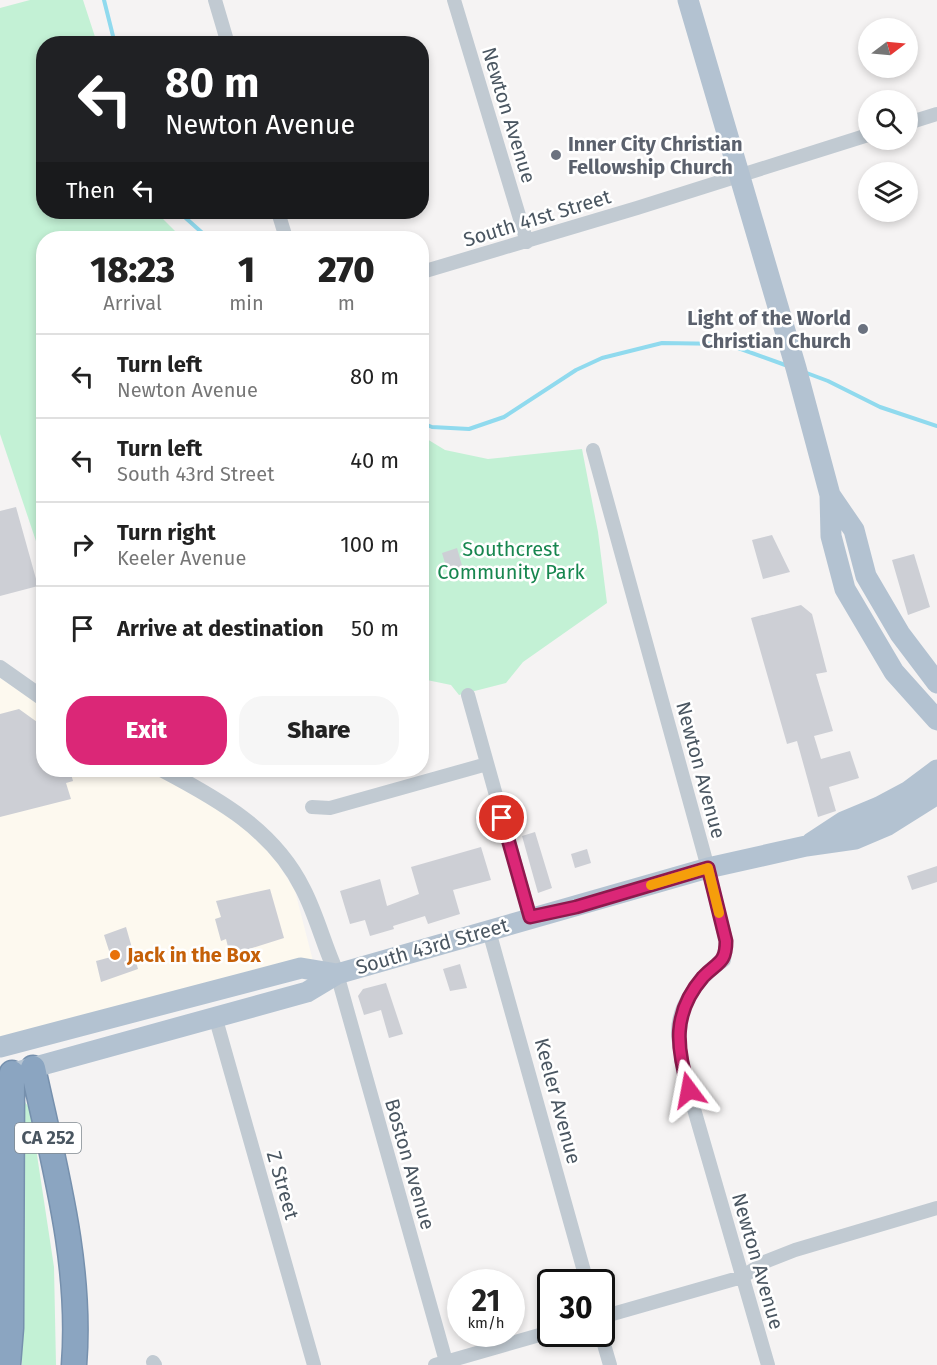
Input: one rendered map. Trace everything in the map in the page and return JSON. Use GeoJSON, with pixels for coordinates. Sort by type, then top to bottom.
{"type":"FeatureCollection","features":[{"type":"Feature","properties":{"kind":"highway","name":"CA 252"},"geometry":{"type":"LineString","coordinates":[[15,1072],[63,1208],[70,1246],[77,1332],[74,1365]]}},
{"type":"Feature","properties":{"kind":"highway"},"geometry":{"type":"LineString","coordinates":[[8,1365],[15,1072]]}},
{"type":"Feature","properties":{"kind":"main road"},"geometry":{"type":"LineString","coordinates":[[688,0],[786,334],[830,495],[831,536],[845,589],[881,654],[937,720]]}},
{"type":"Feature","properties":{"kind":"main road"},"geometry":{"type":"LineString","coordinates":[[830,495],[854,530],[866,576],[900,634],[937,683]]}},
{"type":"Feature","properties":{"kind":"main road"},"geometry":{"type":"LineString","coordinates":[[838,564],[849,564],[880,619],[900,634]]}},
{"type":"Feature","properties":{"kind":"main road","name":"South 43rd Street"},"geometry":{"type":"LineString","coordinates":[[806,846],[843,822],[909,791],[937,770]]}},
{"type":"Feature","properties":{"kind":"main road","name":"South 43rd Street"},"geometry":{"type":"LineString","coordinates":[[15,1072],[307,992],[337,974],[489,931],[530,917],[576,907],[708,868],[806,846],[855,839],[888,825],[937,794]]}},
{"type":"Feature","properties":{"kind":"main road","name":"South 43rd Street"},"geometry":{"type":"LineString","coordinates":[[12,1043],[301,968],[337,974]]}},
{"type":"Feature","properties":{"kind":"main road"},"geometry":{"type":"LineString","coordinates":[[12,1043],[15,1072]]}},
{"type":"Feature","properties":{"kind":"street"},"geometry":{"type":"LineString","coordinates":[[215,0],[226,36]]}},
{"type":"Feature","properties":{"kind":"street","name":"Newton Avenue"},"geometry":{"type":"LineString","coordinates":[[454,0],[527,242]]}},
{"type":"Feature","properties":{"kind":"street"},"geometry":{"type":"LineString","coordinates":[[918,120],[937,114]]}},
{"type":"Feature","properties":{"kind":"street","name":"South 41st Street"},"geometry":{"type":"LineString","coordinates":[[429,270],[527,242],[858,138]]}},
{"type":"Feature","properties":{"kind":"street","name":"Newton Avenue"},"geometry":{"type":"LineString","coordinates":[[593,450],[726,941],[724,960],[706,974],[691,993],[682,1013],[678,1032],[683,1071],[768,1365]]}},
{"type":"Feature","properties":{"kind":"street"},"geometry":{"type":"LineString","coordinates":[[0,668],[36,693]]}},
{"type":"Feature","properties":{"kind":"street"},"geometry":{"type":"LineString","coordinates":[[468,695],[530,917]]}},
{"type":"Feature","properties":{"kind":"street"},"geometry":{"type":"LineString","coordinates":[[312,807],[330,808],[487,764]]}},
{"type":"Feature","properties":{"kind":"street"},"geometry":{"type":"LineString","coordinates":[[176,777],[250,822],[271,842],[303,888],[337,974]]}},
{"type":"Feature","properties":{"kind":"street","name":"Keeler Avenue"},"geometry":{"type":"LineString","coordinates":[[489,931],[583,1269]]}},
{"type":"Feature","properties":{"kind":"street","name":"Boston Avenue"},"geometry":{"type":"LineString","coordinates":[[337,974],[442,1364]]}},
{"type":"Feature","properties":{"kind":"street","name":"Z Street"},"geometry":{"type":"LineString","coordinates":[[215,1016],[314,1365]]}},
{"type":"Feature","properties":{"kind":"street"},"geometry":{"type":"LineString","coordinates":[[615,1313],[742,1277],[767,1261],[795,1250],[937,1208]]}},
{"type":"Feature","properties":{"kind":"street"},"geometry":{"type":"LineString","coordinates":[[442,1364],[537,1336]]}},
{"type":"Feature","properties":{"kind":"street"},"geometry":{"type":"LineString","coordinates":[[605,1347],[610,1365]]}},
{"type":"Feature","properties":{"kind":"shaded area"},"geometry":{"type":"Polygon","coordinates":[[[0,678],[36,701],[36,777],[165,777],[231,813],[264,841],[295,891],[313,961],[0,1050],[0,678]]]}},
{"type":"Feature","properties":{"kind":"green space"},"geometry":{"type":"Polygon","coordinates":[[[30,0],[83,0],[95,36],[36,36],[36,219],[163,219],[175,231],[36,231],[36,541],[0,434],[0,8],[30,0]]]}},
{"type":"Feature","properties":{"kind":"green space","name":"Southcrest Community Park"},"geometry":{"type":"Polygon","coordinates":[[[429,440],[445,450],[488,459],[582,449],[598,532],[607,603],[523,662],[506,683],[459,695],[451,685],[429,680],[429,440]]]}},
{"type":"Feature","properties":{"kind":"green space"},"geometry":{"type":"Polygon","coordinates":[[[25,1102],[30,1109],[54,1267],[56,1365],[22,1365],[23,1104],[25,1102]]]}},
{"type":"Feature","properties":{"kind":"building"},"geometry":{"type":"Polygon","coordinates":[[[16,507],[36,579],[36,587],[0,596],[0,511],[16,507]]]}},
{"type":"Feature","properties":{"kind":"building"},"geometry":{"type":"Polygon","coordinates":[[[772,535],[790,572],[763,579],[752,540],[772,535]]]}},
{"type":"Feature","properties":{"kind":"building"},"geometry":{"type":"Polygon","coordinates":[[[457,548],[463,569],[448,573],[442,553],[457,548]]]}},
{"type":"Feature","properties":{"kind":"building"},"geometry":{"type":"Polygon","coordinates":[[[914,554],[930,607],[908,615],[892,560],[914,554]]]}},
{"type":"Feature","properties":{"kind":"building"},"geometry":{"type":"Polygon","coordinates":[[[801,605],[812,614],[827,672],[816,674],[833,731],[814,736],[821,759],[850,751],[859,778],[829,787],[836,811],[818,817],[797,741],[787,744],[751,618],[801,605]]]}},
{"type":"Feature","properties":{"kind":"building"},"geometry":{"type":"Polygon","coordinates":[[[19,709],[36,721],[36,777],[72,777],[73,781],[66,783],[71,799],[0,817],[0,714],[19,709]]]}},
{"type":"Feature","properties":{"kind":"building"},"geometry":{"type":"Polygon","coordinates":[[[535,832],[552,888],[538,893],[522,836],[535,832]]]}},
{"type":"Feature","properties":{"kind":"building"},"geometry":{"type":"Polygon","coordinates":[[[481,847],[491,880],[453,890],[460,914],[428,924],[425,916],[370,936],[365,920],[350,924],[340,891],[380,879],[387,906],[419,894],[411,867],[481,847]]]}},
{"type":"Feature","properties":{"kind":"building"},"geometry":{"type":"Polygon","coordinates":[[[587,849],[591,863],[575,868],[571,854],[587,849]]]}},
{"type":"Feature","properties":{"kind":"building"},"geometry":{"type":"Polygon","coordinates":[[[937,866],[937,882],[912,890],[907,876],[937,866]]]}},
{"type":"Feature","properties":{"kind":"building"},"geometry":{"type":"Polygon","coordinates":[[[270,889],[284,938],[230,955],[226,939],[221,941],[215,919],[221,917],[216,901],[270,889]]]}},
{"type":"Feature","properties":{"kind":"building"},"geometry":{"type":"Polygon","coordinates":[[[126,927],[138,969],[101,982],[96,961],[111,957],[104,935],[126,927]]]}},
{"type":"Feature","properties":{"kind":"building"},"geometry":{"type":"Polygon","coordinates":[[[460,964],[467,988],[450,991],[443,969],[460,964]]]}},
{"type":"Feature","properties":{"kind":"building"},"geometry":{"type":"Polygon","coordinates":[[[386,983],[403,1034],[389,1038],[381,1010],[364,1015],[358,996],[363,989],[386,983]]]}},
{"type":"Feature","properties":{"kind":"waterway"},"geometry":{"type":"LineString","coordinates":[[104,0],[113,36]]}},
{"type":"Feature","properties":{"kind":"waterway"},"geometry":{"type":"LineString","coordinates":[[187,219],[200,231]]}},
{"type":"Feature","properties":{"kind":"waterway"},"geometry":{"type":"LineString","coordinates":[[429,426],[469,429],[504,417],[576,370],[602,358],[662,343],[727,344],[788,366]]}},
{"type":"Feature","properties":{"kind":"waterway"},"geometry":{"type":"LineString","coordinates":[[804,372],[828,381],[880,407],[937,426]]}},
{"type":"Feature","properties":{"kind":"slow traffic"},"geometry":{"type":"LineString","coordinates":[[651,885],[708,868],[719,913]]}},
{"type":"Feature","properties":{"kind":"place","name":"Inner City Christian Fellowship Church"},"geometry":{"type":"Point","coordinates":[556,155]}},
{"type":"Feature","properties":{"kind":"place","name":"Light of the World Christian Church"},"geometry":{"type":"Point","coordinates":[863,329]}},
{"type":"Feature","properties":{"kind":"place","name":"Jack in the Box"},"geometry":{"type":"Point","coordinates":[115,955]}},
{"type":"Feature","properties":{"kind":"route"},"geometry":{"type":"LineString","coordinates":[[502,818],[530,917],[576,907],[708,868],[726,941],[726,951],[724,960],[714,966],[698,983],[682,1013],[678,1032],[683,1071],[689,1090]]}}]}
